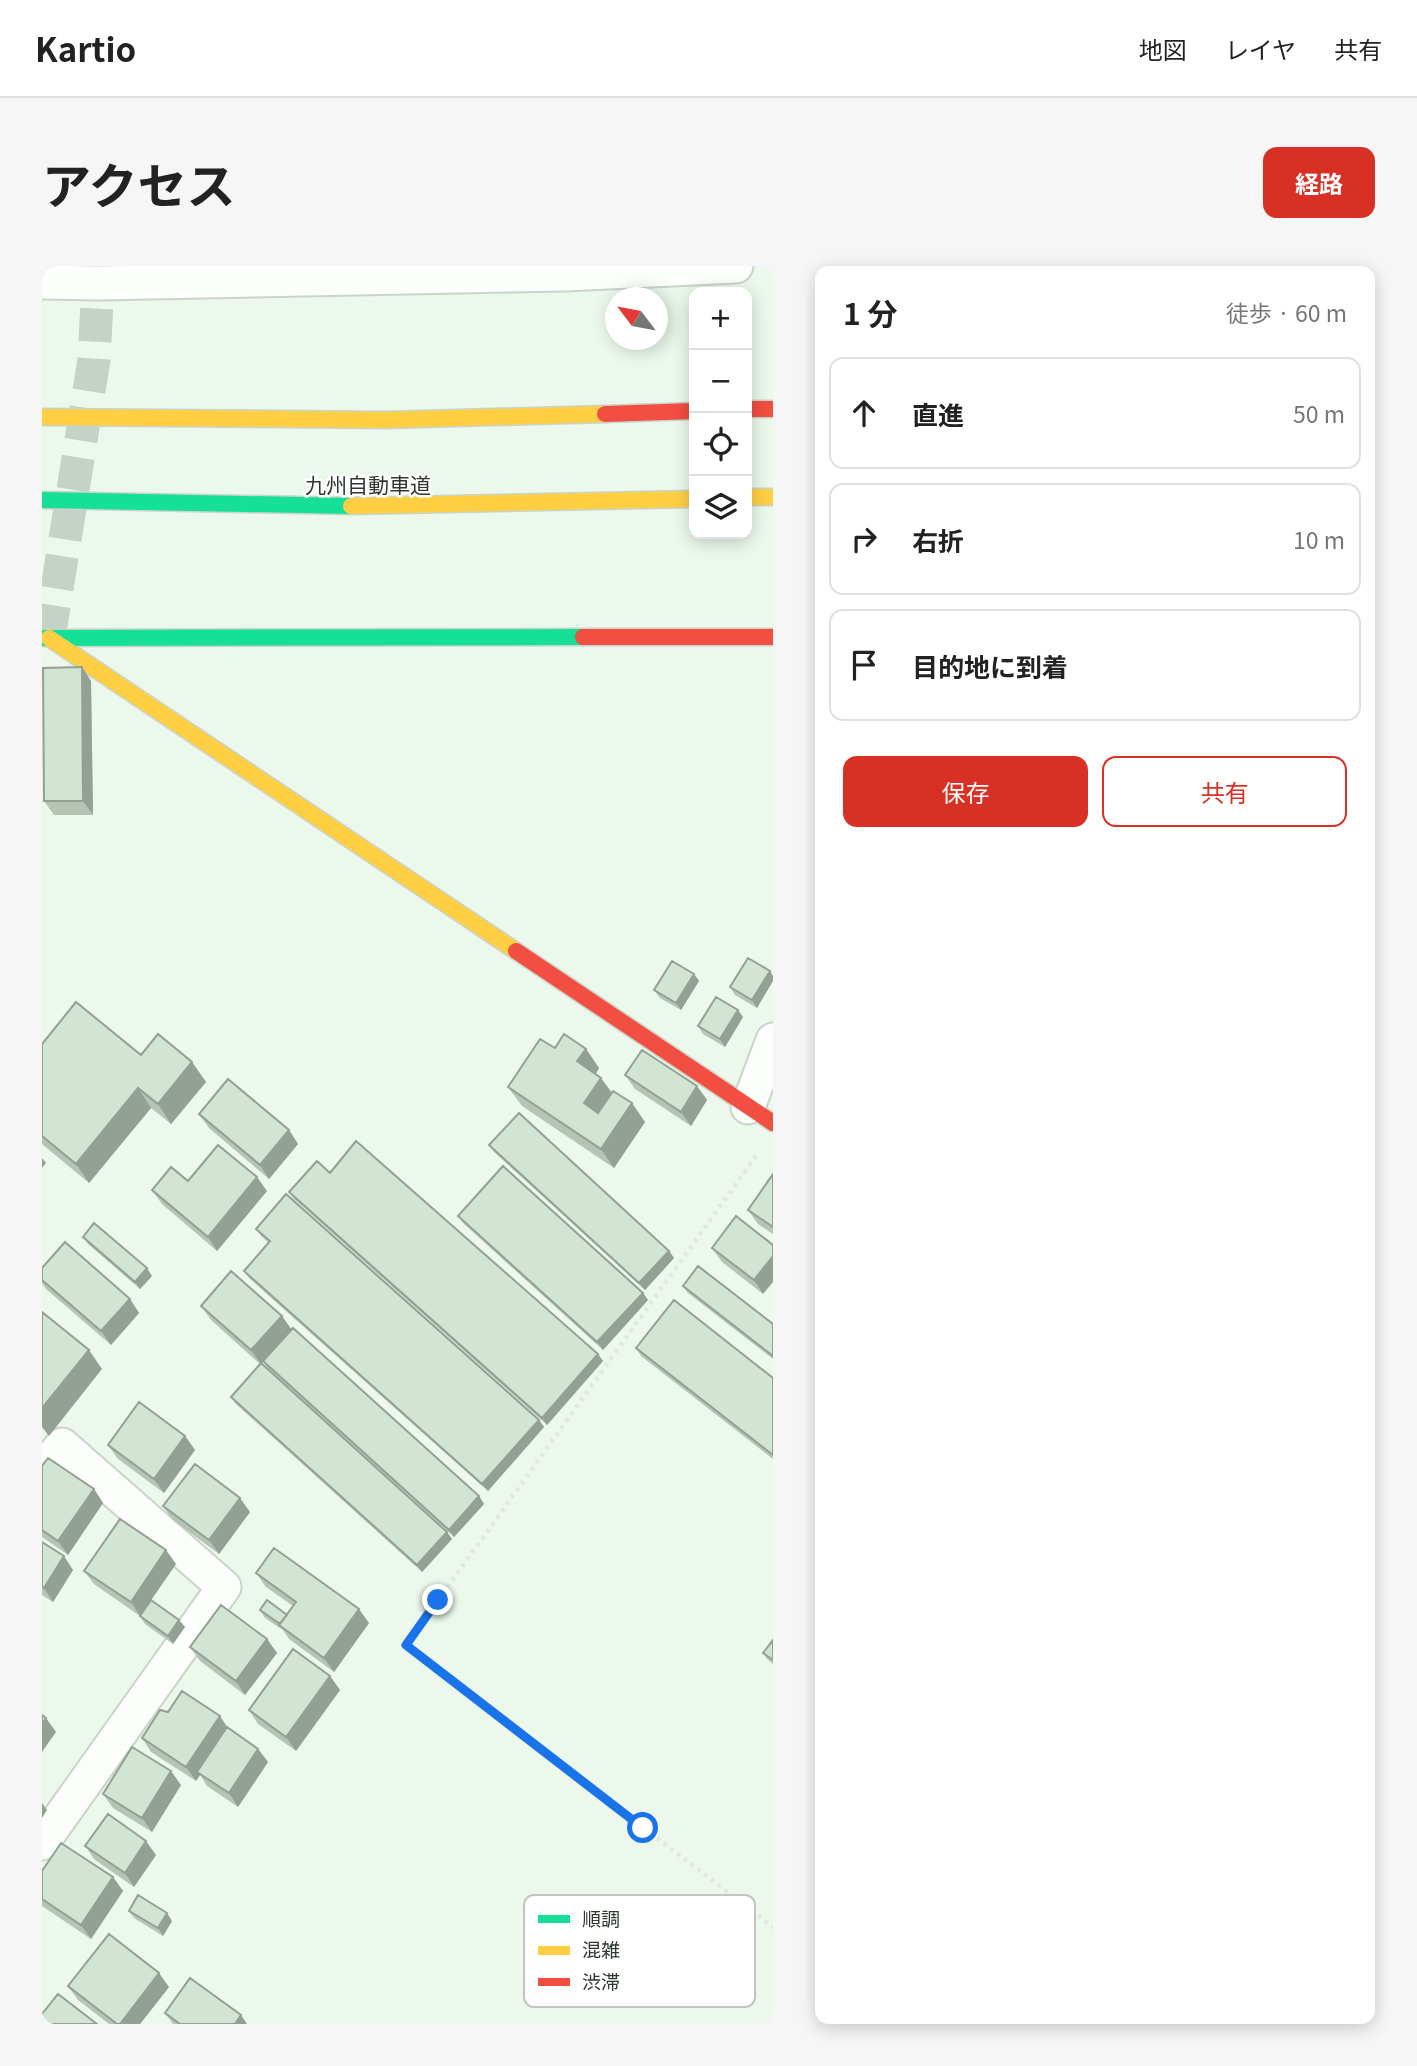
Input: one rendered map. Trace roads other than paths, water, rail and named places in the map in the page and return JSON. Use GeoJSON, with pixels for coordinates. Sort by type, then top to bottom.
{"type":"FeatureCollection","features":[{"type":"Feature","properties":{"kind":"main road"},"geometry":{"type":"LineString","coordinates":[[752,409],[773,409]]}},
{"type":"Feature","properties":{"kind":"main road"},"geometry":{"type":"LineString","coordinates":[[42,417],[387,420],[689,411]]}},
{"type":"Feature","properties":{"kind":"main road"},"geometry":{"type":"LineString","coordinates":[[752,497],[773,497]]}},
{"type":"Feature","properties":{"kind":"main road","name":"九州自動車道"},"geometry":{"type":"LineString","coordinates":[[42,500],[383,507],[689,499]]}},
{"type":"Feature","properties":{"kind":"main road"},"geometry":{"type":"LineString","coordinates":[[46,638],[773,638]]}},
{"type":"Feature","properties":{"kind":"main road"},"geometry":{"type":"LineString","coordinates":[[46,638],[761,1115]]}},
{"type":"Feature","properties":{"kind":"street"},"geometry":{"type":"LineString","coordinates":[[42,282],[100,274],[566,274],[736,266]]}},
{"type":"Feature","properties":{"kind":"street"},"geometry":{"type":"LineString","coordinates":[[761,1115],[773,1041]]}},
{"type":"Feature","properties":{"kind":"street"},"geometry":{"type":"LineString","coordinates":[[42,1471],[62,1445],[224,1587],[42,1843]]}},
{"type":"Feature","properties":{"kind":"tunnel"},"geometry":{"type":"LineString","coordinates":[[49,638],[94,360],[98,283]]}}]}
